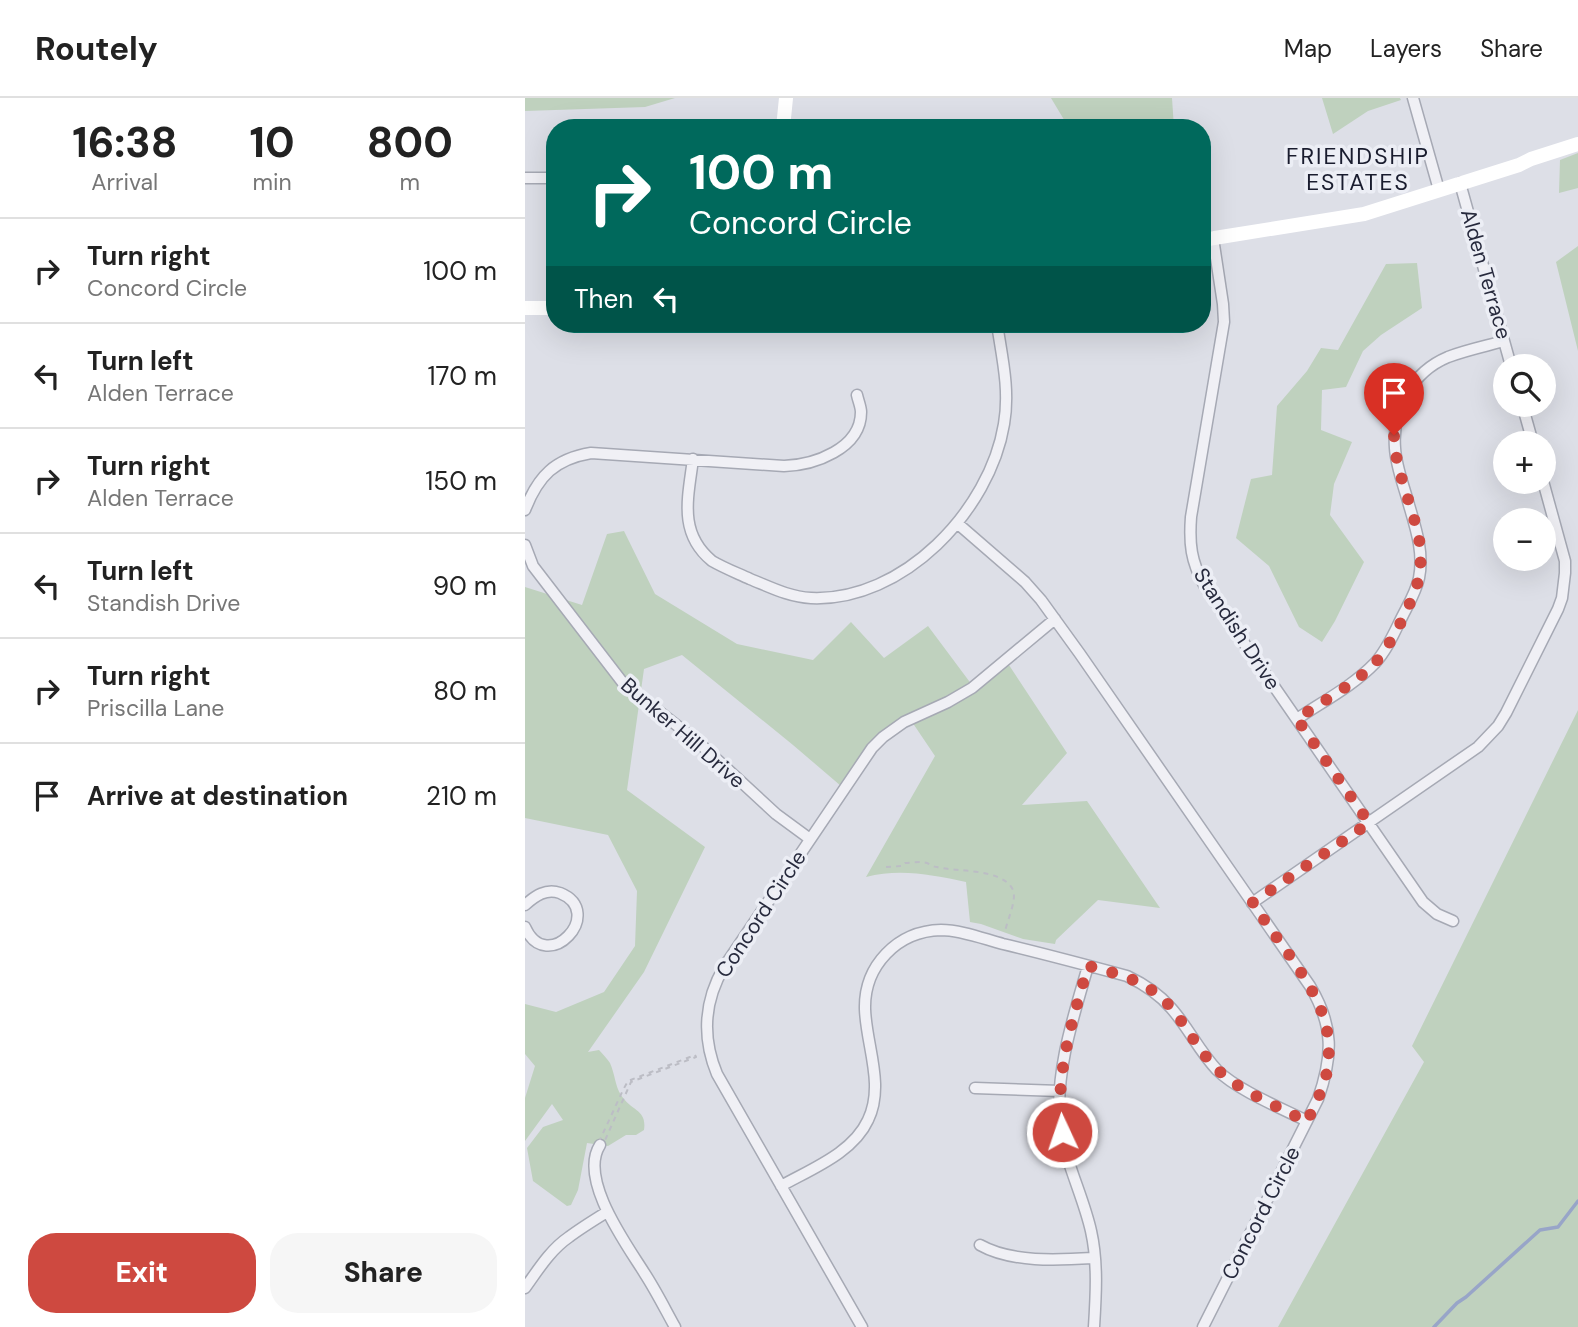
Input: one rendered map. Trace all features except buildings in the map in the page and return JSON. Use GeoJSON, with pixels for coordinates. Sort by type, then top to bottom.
{"type":"FeatureCollection","features":[{"type":"Feature","properties":{"kind":"street"},"geometry":{"type":"LineString","coordinates":[[784,119],[786,98]]}},
{"type":"Feature","properties":{"kind":"street"},"geometry":{"type":"LineString","coordinates":[[1413,98],[1439,190]]}},
{"type":"Feature","properties":{"kind":"street"},"geometry":{"type":"LineString","coordinates":[[1211,239],[1364,214],[1578,144]]}},
{"type":"Feature","properties":{"kind":"street"},"geometry":{"type":"LineString","coordinates":[[525,178],[546,178]]}},
{"type":"Feature","properties":{"kind":"street","name":"Alden Terrace"},"geometry":{"type":"LineString","coordinates":[[1460,183],[1508,354]]}},
{"type":"Feature","properties":{"kind":"street","name":"Standish Drive"},"geometry":{"type":"LineString","coordinates":[[1211,252],[1223,304],[1224,322],[1191,517],[1189,536],[1192,559],[1204,585],[1423,902],[1437,914],[1453,921]]}},
{"type":"Feature","properties":{"kind":"street"},"geometry":{"type":"LineString","coordinates":[[525,308],[546,308]]}},
{"type":"Feature","properties":{"kind":"street"},"geometry":{"type":"LineString","coordinates":[[692,463],[688,527],[695,545],[718,565],[800,597],[833,597],[882,583],[926,555],[957,523],[990,470],[1005,422],[1006,381],[998,333]]}},
{"type":"Feature","properties":{"kind":"street"},"geometry":{"type":"LineString","coordinates":[[1297,719],[1376,662],[1393,636],[1417,583],[1421,562],[1420,545],[1395,450],[1396,421],[1403,398],[1421,374],[1437,362],[1455,354],[1504,341]]}},
{"type":"Feature","properties":{"kind":"street"},"geometry":{"type":"LineString","coordinates":[[526,504],[546,473],[579,455],[602,453],[692,463],[785,466],[816,462],[839,449],[854,435],[861,412],[857,395]]}},
{"type":"Feature","properties":{"kind":"street"},"geometry":{"type":"LineString","coordinates":[[1252,903],[1478,747],[1491,734],[1506,713],[1558,609],[1564,586],[1566,573],[1563,551],[1547,494]]}},
{"type":"Feature","properties":{"kind":"street"},"geometry":{"type":"LineString","coordinates":[[957,523],[1025,582],[1041,600],[1310,986],[1327,1025],[1329,1051],[1327,1072],[1307,1122]]}},
{"type":"Feature","properties":{"kind":"street","name":"Bunker Hill Drive"},"geometry":{"type":"LineString","coordinates":[[525,545],[533,566],[622,683],[698,742],[776,814],[810,839]]}},
{"type":"Feature","properties":{"kind":"street","name":"Concord Circle"},"geometry":{"type":"LineString","coordinates":[[862,1327],[717,1074],[709,1052],[707,1024],[710,999],[719,975],[872,748],[904,722],[972,688],[1055,619]]}},
{"type":"Feature","properties":{"kind":"street"},"geometry":{"type":"LineString","coordinates":[[525,905],[537,895],[554,891],[571,900],[577,915],[570,936],[557,944],[539,942],[525,927]]}},
{"type":"Feature","properties":{"kind":"street","name":"Concord Circle"},"geometry":{"type":"LineString","coordinates":[[781,1186],[846,1148],[860,1134],[869,1119],[875,1092],[865,1011],[866,995],[872,974],[883,956],[901,941],[931,931],[950,931],[1127,976],[1156,993],[1173,1010],[1205,1056],[1228,1079],[1307,1122],[1203,1327]]}},
{"type":"Feature","properties":{"kind":"street"},"geometry":{"type":"LineString","coordinates":[[1088,966],[1062,1068],[1060,1091],[1062,1132],[1091,1232],[1095,1258],[1094,1327]]}},
{"type":"Feature","properties":{"kind":"street"},"geometry":{"type":"LineString","coordinates":[[975,1088],[1060,1091]]}},
{"type":"Feature","properties":{"kind":"street"},"geometry":{"type":"LineString","coordinates":[[600,1145],[595,1153],[594,1174],[607,1212],[675,1327]]}},
{"type":"Feature","properties":{"kind":"street"},"geometry":{"type":"LineString","coordinates":[[525,1288],[558,1246],[607,1212]]}},
{"type":"Feature","properties":{"kind":"street"},"geometry":{"type":"LineString","coordinates":[[980,1245],[1011,1257],[1095,1258]]}},
{"type":"Feature","properties":{"kind":"path"},"geometry":{"type":"LineString","coordinates":[[885,867],[927,863],[935,867],[984,873],[1005,882],[1011,887],[1014,900],[1006,923],[1004,944]]}},
{"type":"Feature","properties":{"kind":"path"},"geometry":{"type":"LineString","coordinates":[[695,1055],[697,1057],[631,1082],[602,1147],[600,1145],[598,1144],[628,1081],[695,1055]]}},
{"type":"Feature","properties":{"kind":"green space"},"geometry":{"type":"Polygon","coordinates":[[[525,98],[675,98],[645,107],[525,111],[525,98]]]}},
{"type":"Feature","properties":{"kind":"green space"},"geometry":{"type":"Polygon","coordinates":[[[1051,98],[1172,98],[1173,119],[1064,119],[1051,98]]]}},
{"type":"Feature","properties":{"kind":"green space"},"geometry":{"type":"Polygon","coordinates":[[[1322,98],[1401,100],[1368,111],[1333,134],[1322,98]]]}},
{"type":"Feature","properties":{"kind":"green space"},"geometry":{"type":"Polygon","coordinates":[[[1578,153],[1578,188],[1559,193],[1560,160],[1578,153]]]}},
{"type":"Feature","properties":{"kind":"green space"},"geometry":{"type":"Polygon","coordinates":[[[1578,246],[1578,351],[1556,262],[1578,246]]]}},
{"type":"Feature","properties":{"kind":"green space"},"geometry":{"type":"Polygon","coordinates":[[[1417,263],[1422,308],[1381,335],[1363,351],[1346,387],[1322,390],[1321,430],[1352,442],[1334,484],[1330,515],[1364,562],[1322,642],[1299,627],[1269,566],[1236,538],[1251,479],[1272,475],[1277,406],[1307,371],[1321,348],[1338,350],[1386,264],[1417,263]]]}},
{"type":"Feature","properties":{"kind":"green space"},"geometry":{"type":"Polygon","coordinates":[[[624,531],[655,594],[737,644],[813,660],[851,622],[884,658],[928,626],[972,685],[1005,659],[1067,753],[1022,805],[1087,801],[1160,908],[1098,900],[1055,944],[1023,939],[970,922],[966,882],[904,873],[866,877],[935,756],[908,716],[841,786],[682,655],[644,669],[627,790],[705,847],[644,972],[588,1052],[599,1050],[610,1063],[619,1091],[625,1101],[641,1114],[644,1130],[636,1135],[626,1135],[608,1146],[587,1143],[578,1190],[571,1205],[567,1206],[533,1181],[527,1148],[543,1127],[563,1120],[552,1104],[525,1141],[525,1098],[535,1066],[525,1054],[525,1004],[556,1012],[604,992],[635,946],[637,891],[608,835],[525,818],[525,587],[582,605],[607,534],[624,531]]]}},
{"type":"Feature","properties":{"kind":"green space"},"geometry":{"type":"Polygon","coordinates":[[[1578,710],[1578,1327],[1278,1327],[1424,1062],[1412,1046],[1578,710]]]}},
{"type":"Feature","properties":{"kind":"waterway"},"geometry":{"type":"LineString","coordinates":[[1434,1327],[1457,1303],[1540,1230],[1558,1227],[1578,1201]]}},
{"type":"Feature","properties":{"kind":"district","name":"FRIENDSHIP ESTATES"},"geometry":{"type":"Point","coordinates":[1358,169]}},
{"type":"Feature","properties":{"kind":"route"},"geometry":{"type":"LineString","coordinates":[[1062,1132],[1062,1068],[1088,966],[1127,976],[1156,993],[1173,1010],[1217,1070],[1235,1084],[1307,1122],[1318,1099],[1327,1072],[1327,1025],[1310,986],[1252,903],[1369,823],[1297,719],[1376,662],[1393,636],[1419,578],[1420,545],[1399,468],[1394,435]]}}]}
